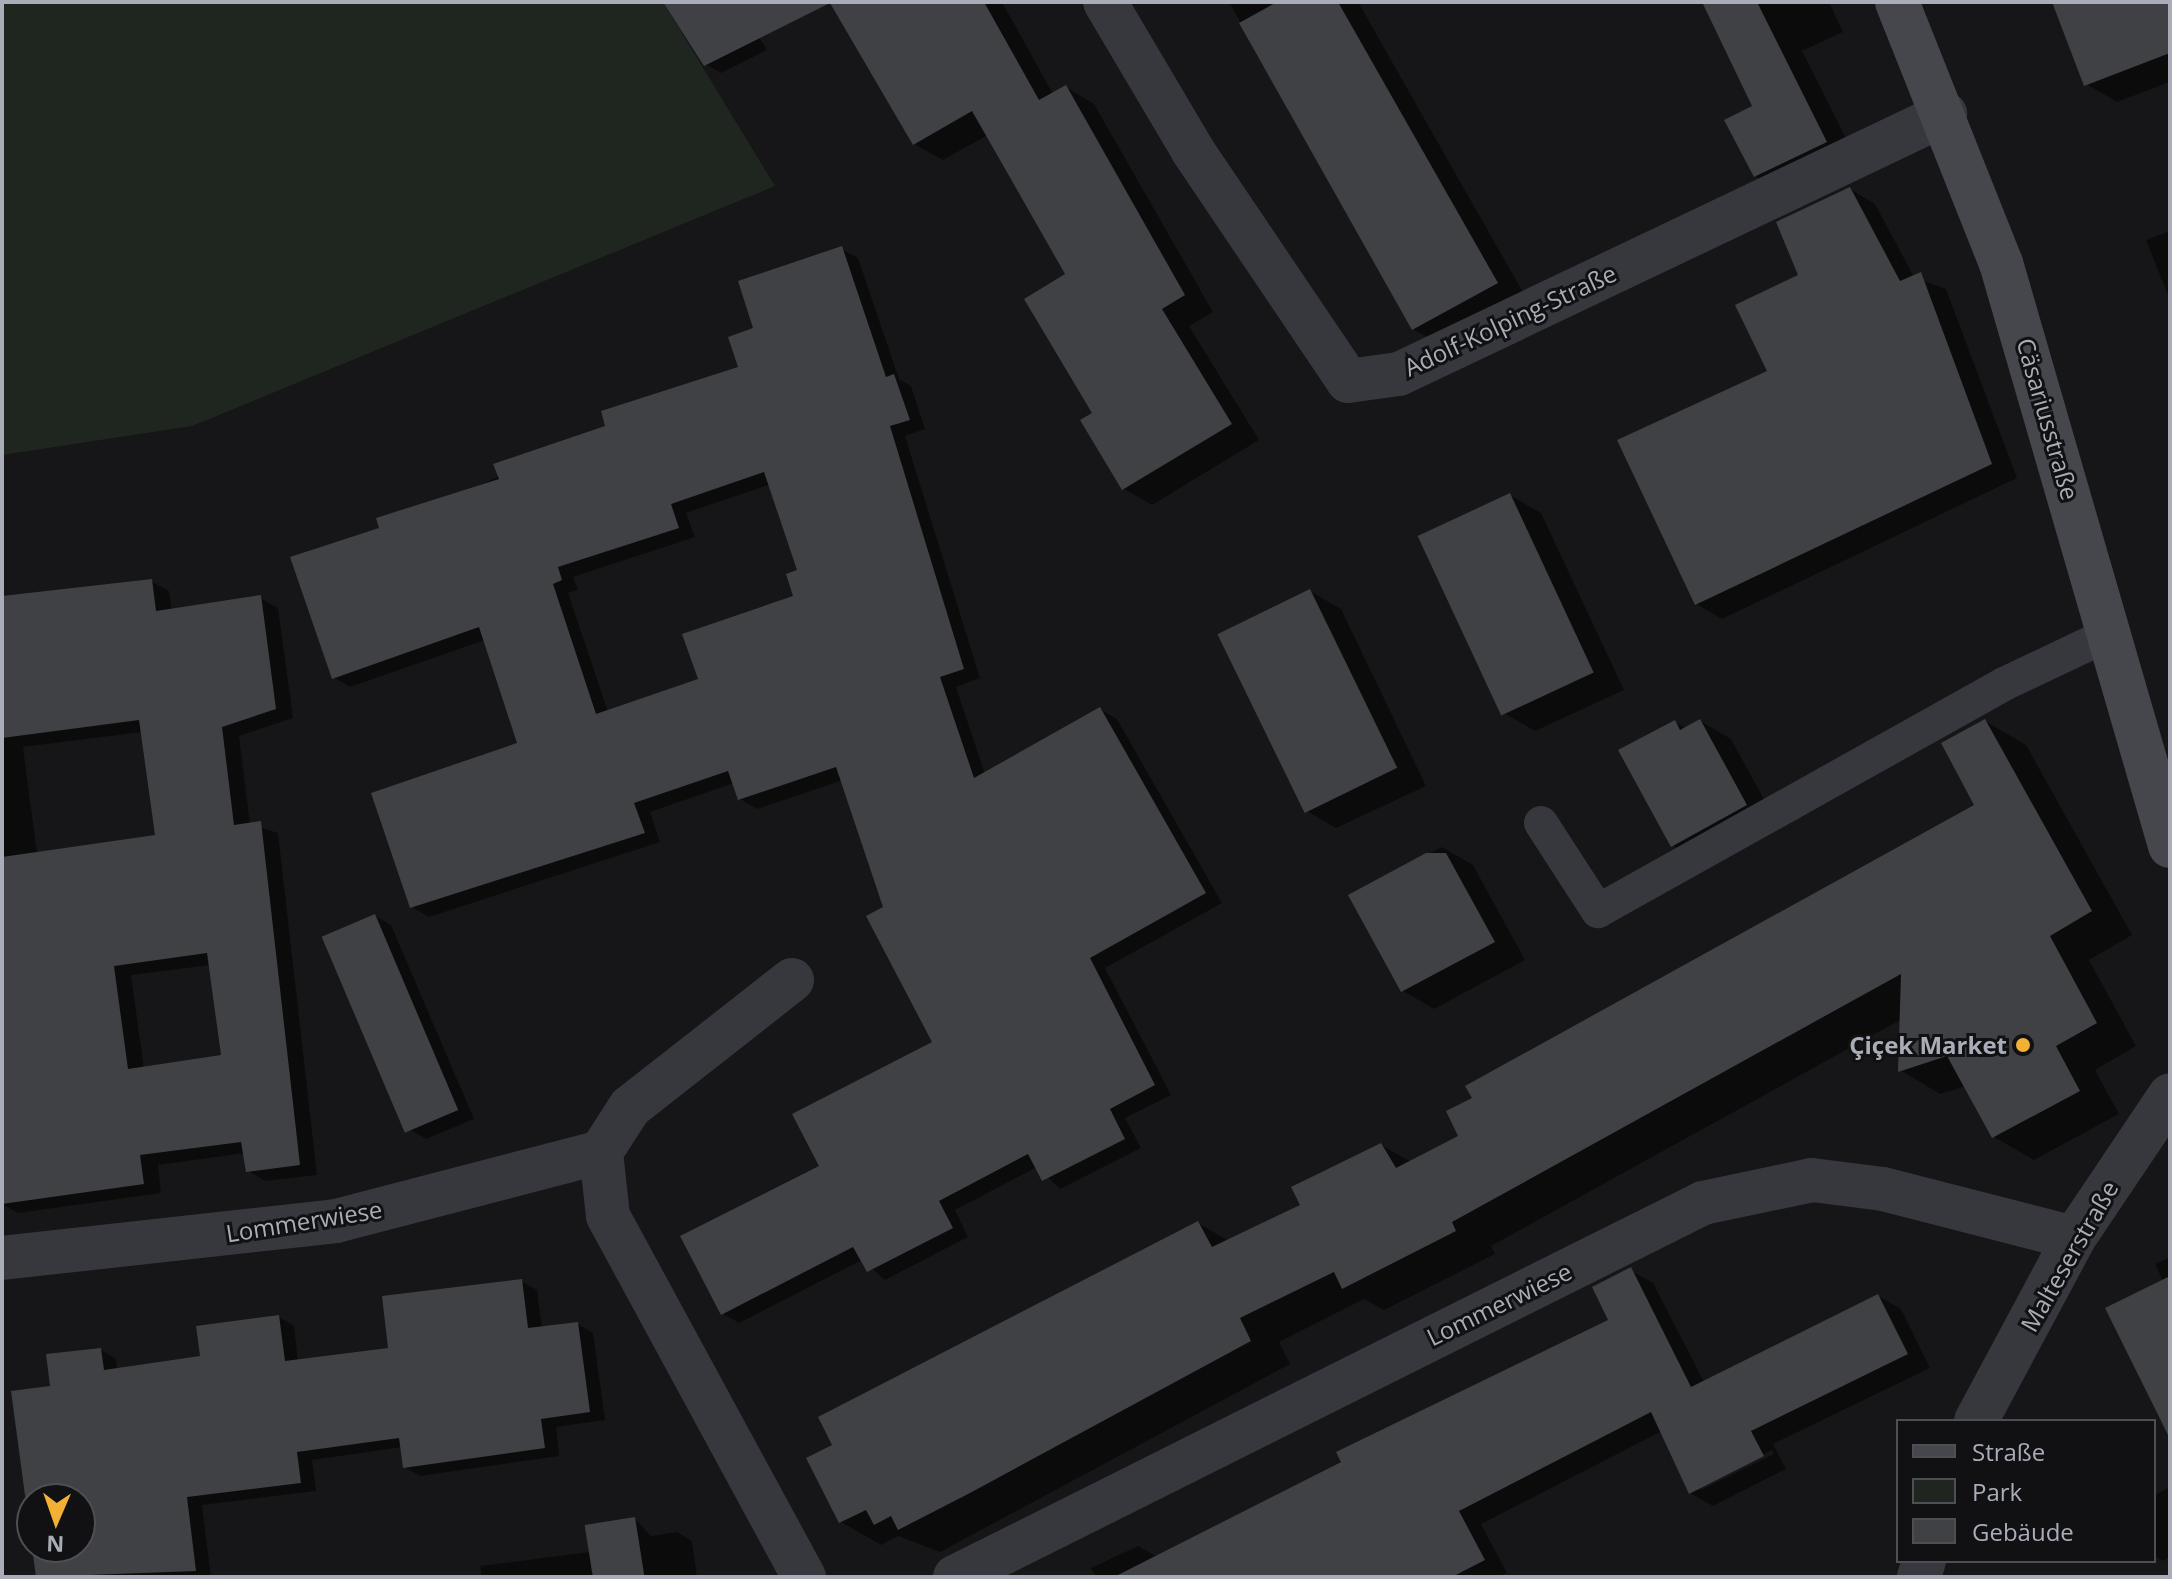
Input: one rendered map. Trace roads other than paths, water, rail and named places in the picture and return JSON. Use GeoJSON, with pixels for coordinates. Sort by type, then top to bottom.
{"type":"FeatureCollection","features":[{"type":"Feature","properties":{"kind":"main road","name":"Cäsariusstraße"},"geometry":{"type":"LineString","coordinates":[[1897,2],[1945,114],[2001,263],[2170,846]]}},
{"type":"Feature","properties":{"kind":"street","name":"Adolf-Kolping-Straße"},"geometry":{"type":"LineString","coordinates":[[1105,2],[1210,177],[1348,381],[1399,374],[1945,114]]}},
{"type":"Feature","properties":{"kind":"street"},"geometry":{"type":"LineString","coordinates":[[792,980],[630,1107],[601,1152],[608,1216],[804,1577]]}},
{"type":"Feature","properties":{"kind":"street","name":"Malteserstraße"},"geometry":{"type":"LineString","coordinates":[[1977,1419],[2074,1238],[2170,1095]]}},
{"type":"Feature","properties":{"kind":"street","name":"Lommerwiese"},"geometry":{"type":"LineString","coordinates":[[2,1258],[336,1221],[601,1152]]}},
{"type":"Feature","properties":{"kind":"street","name":"Lommerwiese"},"geometry":{"type":"LineString","coordinates":[[955,1577],[1703,1203],[1812,1180],[1883,1189],[2074,1238]]}},
{"type":"Feature","properties":{"kind":"lane"},"geometry":{"type":"LineString","coordinates":[[1541,823],[1598,911],[2004,684],[2107,635]]}},
{"type":"Feature","properties":{"kind":"place","name":"Çiçek Market"},"geometry":{"type":"Point","coordinates":[2023,1045]}}]}
